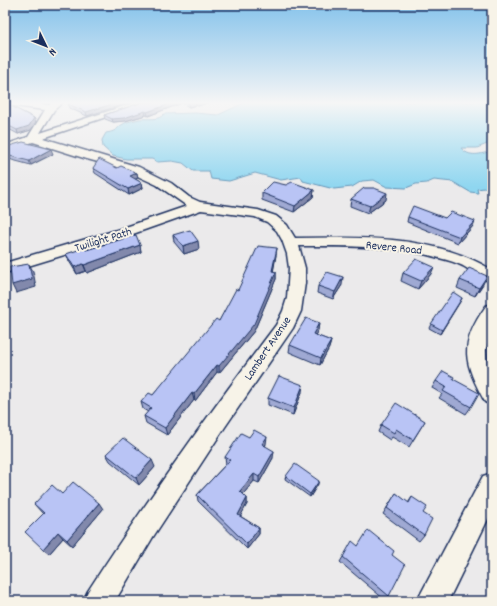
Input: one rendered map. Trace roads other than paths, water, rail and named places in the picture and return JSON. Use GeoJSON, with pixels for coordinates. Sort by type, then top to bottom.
{"type":"FeatureCollection","features":[{"type":"Feature","properties":{"kind":"street"},"geometry":{"type":"LineString","coordinates":[[33,139],[37,130]]}},
{"type":"Feature","properties":{"kind":"street"},"geometry":{"type":"LineString","coordinates":[[5,148],[59,130]]}},
{"type":"Feature","properties":{"kind":"street","name":"Lambert Avenue"},"geometry":{"type":"LineString","coordinates":[[33,139],[48,142],[91,157],[134,168],[174,190],[180,197],[190,203],[200,206],[259,214],[280,225],[290,242],[296,264],[297,284],[292,311],[284,328],[144,528],[98,601]]}},
{"type":"Feature","properties":{"kind":"street","name":"Twilight Path"},"geometry":{"type":"LineString","coordinates":[[5,268],[125,232],[200,206]]}},
{"type":"Feature","properties":{"kind":"street","name":"Revere Road"},"geometry":{"type":"LineString","coordinates":[[290,242],[348,242],[424,249],[470,264],[486,272],[492,277]]}},
{"type":"Feature","properties":{"kind":"street"},"geometry":{"type":"LineString","coordinates":[[492,310],[477,342],[475,357],[480,374],[492,396]]}},
{"type":"Feature","properties":{"kind":"street"},"geometry":{"type":"LineString","coordinates":[[432,601],[492,485]]}},
{"type":"Feature","properties":{"kind":"water"},"geometry":{"type":"Polygon","coordinates":[[[114,130],[492,130],[492,146],[487,144],[477,148],[461,148],[471,154],[492,151],[492,190],[484,188],[477,189],[478,193],[470,192],[453,182],[434,180],[406,188],[387,187],[374,180],[362,181],[352,187],[334,189],[303,181],[301,177],[281,180],[255,173],[229,181],[211,179],[209,171],[193,171],[183,163],[172,161],[157,162],[152,159],[126,159],[113,156],[103,147],[102,140],[106,133],[114,130]]]}}]}
